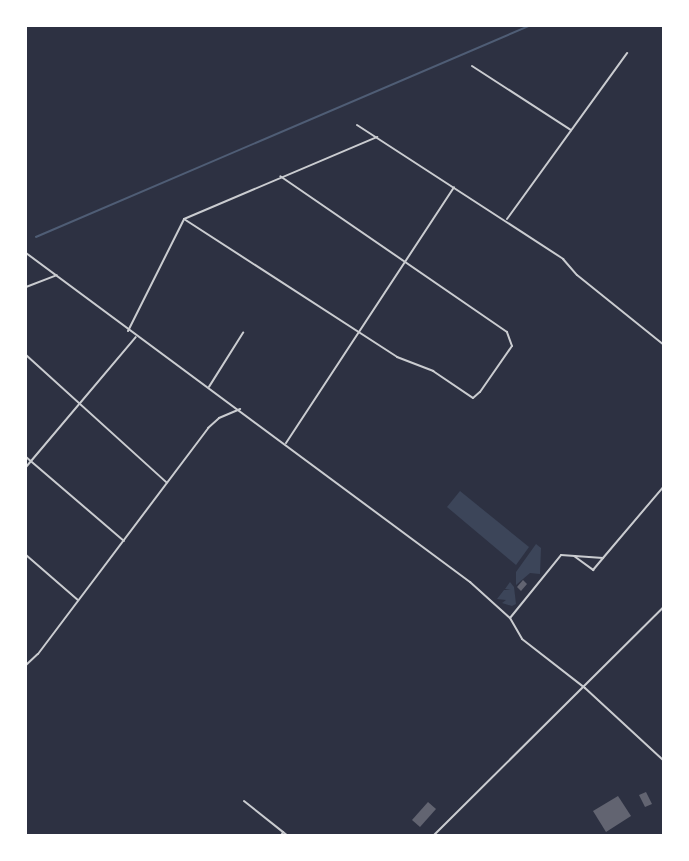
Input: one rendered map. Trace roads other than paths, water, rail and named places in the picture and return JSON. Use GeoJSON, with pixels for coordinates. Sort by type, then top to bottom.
{"type":"FeatureCollection","features":[{"type":"Feature","properties":{"kind":"street"},"geometry":{"type":"LineString","coordinates":[[507,219],[627,53]]}},
{"type":"Feature","properties":{"kind":"street"},"geometry":{"type":"LineString","coordinates":[[472,66],[571,130]]}},
{"type":"Feature","properties":{"kind":"street"},"geometry":{"type":"LineString","coordinates":[[357,125],[507,219],[563,259],[577,275],[663,345]]}},
{"type":"Feature","properties":{"kind":"street"},"geometry":{"type":"LineString","coordinates":[[128,331],[184,219],[280,176],[377,138]]}},
{"type":"Feature","properties":{"kind":"street"},"geometry":{"type":"LineString","coordinates":[[184,219],[358,333],[398,357],[433,371],[473,398],[506,358],[511,339],[500,325],[280,176]]}},
{"type":"Feature","properties":{"kind":"street"},"geometry":{"type":"LineString","coordinates":[[286,443],[454,186]]}},
{"type":"Feature","properties":{"kind":"street"},"geometry":{"type":"LineString","coordinates":[[26,253],[136,338],[240,409],[427,549],[510,618],[522,639],[585,688],[663,761]]}},
{"type":"Feature","properties":{"kind":"street"},"geometry":{"type":"LineString","coordinates":[[26,287],[57,275]]}},
{"type":"Feature","properties":{"kind":"street"},"geometry":{"type":"LineString","coordinates":[[26,467],[136,338]]}},
{"type":"Feature","properties":{"kind":"street"},"geometry":{"type":"LineString","coordinates":[[26,354],[167,483]]}},
{"type":"Feature","properties":{"kind":"street"},"geometry":{"type":"LineString","coordinates":[[26,665],[124,541],[208,428],[240,409]]}},
{"type":"Feature","properties":{"kind":"street"},"geometry":{"type":"LineString","coordinates":[[26,457],[124,541]]}},
{"type":"Feature","properties":{"kind":"street"},"geometry":{"type":"LineString","coordinates":[[574,556],[593,570],[663,486]]}},
{"type":"Feature","properties":{"kind":"street"},"geometry":{"type":"LineString","coordinates":[[26,555],[78,600]]}},
{"type":"Feature","properties":{"kind":"street"},"geometry":{"type":"LineString","coordinates":[[510,618],[561,555],[603,558]]}},
{"type":"Feature","properties":{"kind":"street"},"geometry":{"type":"LineString","coordinates":[[433,836],[585,688],[663,607]]}},
{"type":"Feature","properties":{"kind":"street"},"geometry":{"type":"LineString","coordinates":[[244,801],[288,836]]}},
{"type":"Feature","properties":{"kind":"street"},"geometry":{"type":"LineString","coordinates":[[281,836],[283,832]]}},
{"type":"Feature","properties":{"kind":"lane"},"geometry":{"type":"LineString","coordinates":[[209,387],[243,333]]}},
{"type":"Feature","properties":{"kind":"waterway"},"geometry":{"type":"LineString","coordinates":[[36,237],[529,26]]}}]}
